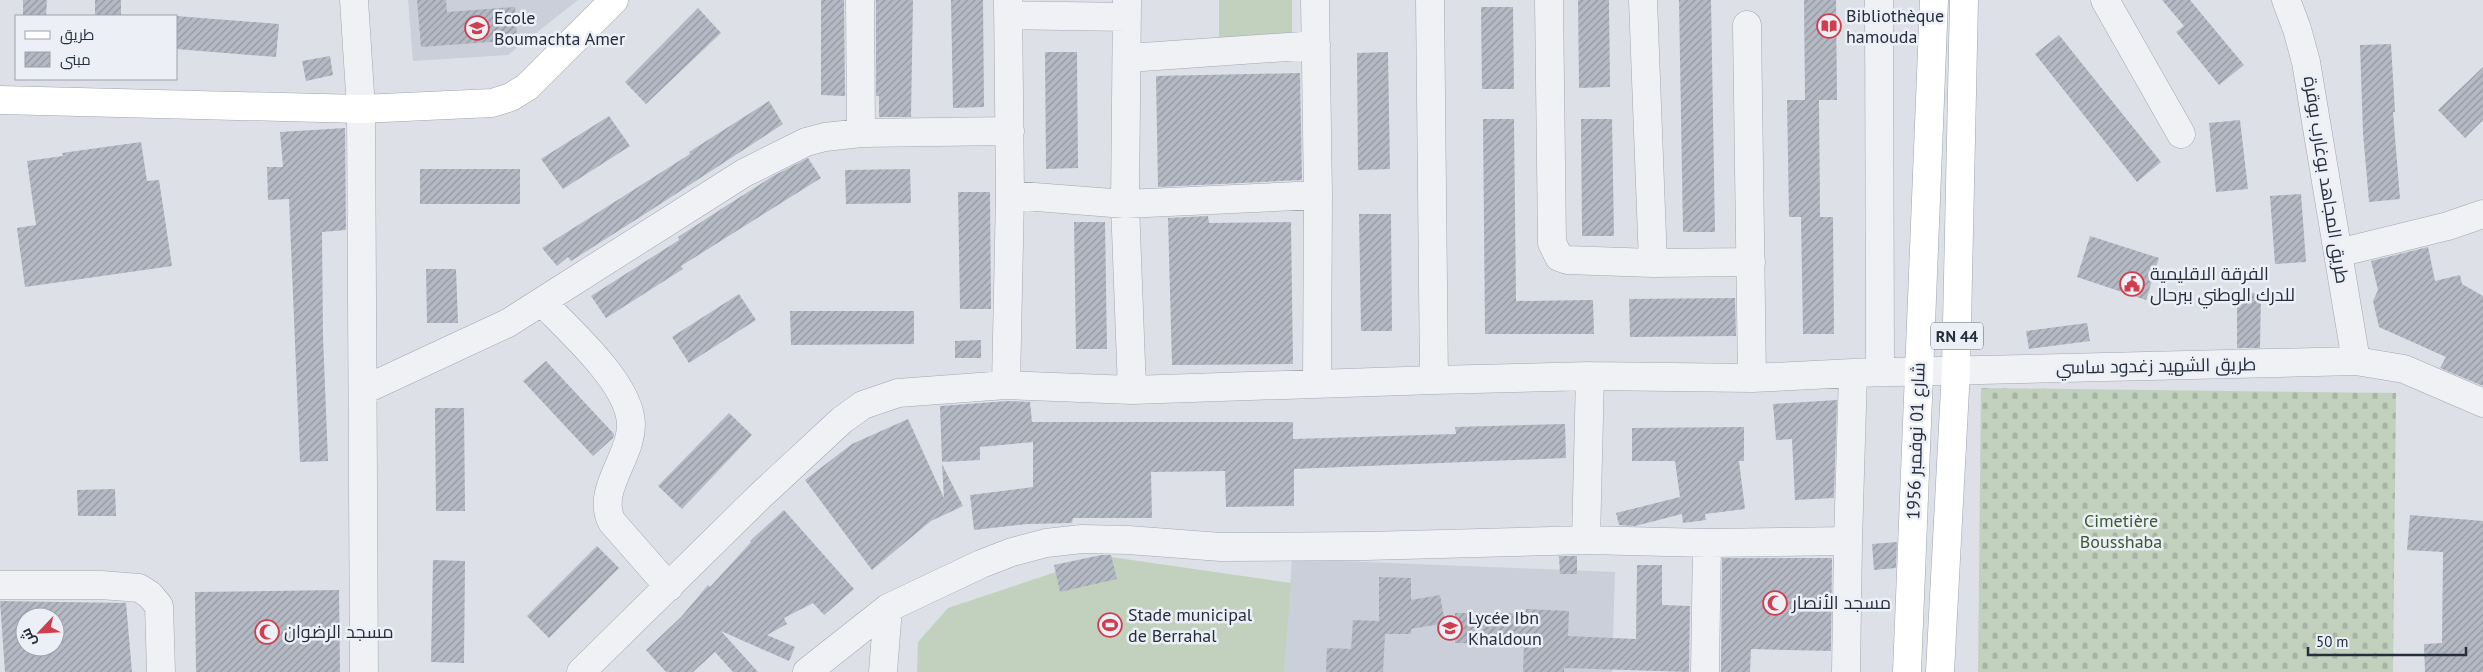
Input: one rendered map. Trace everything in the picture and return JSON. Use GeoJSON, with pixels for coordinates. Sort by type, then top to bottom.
{"type":"FeatureCollection","features":[{"type":"Feature","properties":{"kind":"main road"},"geometry":{"type":"LineString","coordinates":[[0,100],[361,109],[492,103],[511,97],[527,87],[614,0]]}},
{"type":"Feature","properties":{"kind":"main road","name":"شارع 01 نوفمبر 1956"},"geometry":{"type":"LineString","coordinates":[[1907,672],[1934,0]]}},
{"type":"Feature","properties":{"kind":"main road","name":"شارع 01 نوفمبر 1956"},"geometry":{"type":"LineString","coordinates":[[1940,672],[1956,370],[1964,0]]}},
{"type":"Feature","properties":{"kind":"street"},"geometry":{"type":"LineString","coordinates":[[354,0],[361,109],[364,390],[364,672]]}},
{"type":"Feature","properties":{"kind":"street"},"geometry":{"type":"LineString","coordinates":[[860,0],[861,133]]}},
{"type":"Feature","properties":{"kind":"street"},"geometry":{"type":"LineString","coordinates":[[1315,0],[1318,195],[1317,384]]}},
{"type":"Feature","properties":{"kind":"street"},"geometry":{"type":"LineString","coordinates":[[1430,0],[1434,380]]}},
{"type":"Feature","properties":{"kind":"street"},"geometry":{"type":"LineString","coordinates":[[1549,0],[1552,244],[1554,251],[1567,260],[1654,263],[1751,262]]}},
{"type":"Feature","properties":{"kind":"street"},"geometry":{"type":"LineString","coordinates":[[1642,0],[1654,263]]}},
{"type":"Feature","properties":{"kind":"street"},"geometry":{"type":"LineString","coordinates":[[1879,0],[1880,372]]}},
{"type":"Feature","properties":{"kind":"street"},"geometry":{"type":"LineString","coordinates":[[2105,0],[2181,134]]}},
{"type":"Feature","properties":{"kind":"street","name":"طريق المجاهد بوغارب بوقرة"},"geometry":{"type":"LineString","coordinates":[[2286,0],[2298,28],[2306,62],[2356,361]]}},
{"type":"Feature","properties":{"kind":"street"},"geometry":{"type":"LineString","coordinates":[[1006,385],[1010,196],[1008,8],[1127,8],[1128,58],[1125,204],[1132,390]]}},
{"type":"Feature","properties":{"kind":"street"},"geometry":{"type":"LineString","coordinates":[[1747,25],[1752,378]]}},
{"type":"Feature","properties":{"kind":"street"},"geometry":{"type":"LineString","coordinates":[[1128,58],[1316,45]]}},
{"type":"Feature","properties":{"kind":"street"},"geometry":{"type":"LineString","coordinates":[[364,390],[508,323],[677,214],[770,159],[806,142],[826,137],[861,133],[1010,131]]}},
{"type":"Feature","properties":{"kind":"street"},"geometry":{"type":"LineString","coordinates":[[1010,196],[1125,204],[1318,195]]}},
{"type":"Feature","properties":{"kind":"street"},"geometry":{"type":"LineString","coordinates":[[2338,253],[2448,226],[2483,214]]}},
{"type":"Feature","properties":{"kind":"street"},"geometry":{"type":"LineString","coordinates":[[542,302],[589,351],[624,396],[631,417],[630,431],[611,488],[607,512],[612,522],[670,586]]}},
{"type":"Feature","properties":{"kind":"street","name":"طريق الشهيد زغدود ساسي"},"geometry":{"type":"LineString","coordinates":[[581,672],[607,663],[670,586],[759,497],[842,420],[863,405],[898,393],[1006,385],[1132,390],[1590,376],[1752,378],[1919,370],[2356,361],[2404,370],[2483,403]]}},
{"type":"Feature","properties":{"kind":"street"},"geometry":{"type":"LineString","coordinates":[[1846,672],[1853,373]]}},
{"type":"Feature","properties":{"kind":"street"},"geometry":{"type":"LineString","coordinates":[[1586,540],[1590,376]]}},
{"type":"Feature","properties":{"kind":"street"},"geometry":{"type":"LineString","coordinates":[[807,672],[888,608],[981,564],[1046,543],[1128,540],[1222,547],[1375,546],[1586,540],[1707,543],[1848,541]]}},
{"type":"Feature","properties":{"kind":"street"},"geometry":{"type":"LineString","coordinates":[[1705,672],[1707,543]]}},
{"type":"Feature","properties":{"kind":"street"},"geometry":{"type":"LineString","coordinates":[[0,585],[101,585],[139,588],[150,595],[159,606],[161,672]]}},
{"type":"Feature","properties":{"kind":"street"},"geometry":{"type":"LineString","coordinates":[[884,672],[888,608]]}},
{"type":"Feature","properties":{"kind":"shaded area","name":"Ecole Boumachta Amer"},"geometry":{"type":"Polygon","coordinates":[[[408,0],[578,0],[508,55],[413,61],[408,0]]]}},
{"type":"Feature","properties":{"kind":"shaded area","name":"Lycée Ibn Khaldoun"},"geometry":{"type":"Polygon","coordinates":[[[1292,559],[1615,572],[1612,672],[1284,672],[1292,559]]]}},
{"type":"Feature","properties":{"kind":"green space"},"geometry":{"type":"Polygon","coordinates":[[[1219,0],[1292,0],[1292,39],[1219,38],[1219,0]]]}},
{"type":"Feature","properties":{"kind":"green space","name":"Cimetière Bousshaba"},"geometry":{"type":"Polygon","coordinates":[[[1981,388],[2396,393],[2393,672],[1978,672],[1981,388]]]}},
{"type":"Feature","properties":{"kind":"green space","name":"Stade municipal de Berrahal"},"geometry":{"type":"Polygon","coordinates":[[[1104,556],[1291,583],[1284,672],[917,672],[918,642],[948,608],[1104,556]]]}},
{"type":"Feature","properties":{"kind":"building"},"geometry":{"type":"Polygon","coordinates":[[[23,0],[47,0],[46,15],[23,15],[23,0]]]}},
{"type":"Feature","properties":{"kind":"building"},"geometry":{"type":"Polygon","coordinates":[[[95,0],[121,0],[121,15],[95,15],[95,0]]]}},
{"type":"Feature","properties":{"kind":"building"},"geometry":{"type":"Polygon","coordinates":[[[417,0],[446,0],[447,12],[515,7],[517,40],[421,47],[417,0]]]}},
{"type":"Feature","properties":{"kind":"building"},"geometry":{"type":"Polygon","coordinates":[[[821,0],[844,0],[845,96],[821,95],[821,0]]]}},
{"type":"Feature","properties":{"kind":"building"},"geometry":{"type":"Polygon","coordinates":[[[876,0],[913,0],[911,117],[879,117],[879,96],[876,96],[876,0]]]}},
{"type":"Feature","properties":{"kind":"building"},"geometry":{"type":"Polygon","coordinates":[[[951,0],[983,0],[984,107],[953,108],[951,0]]]}},
{"type":"Feature","properties":{"kind":"building"},"geometry":{"type":"Polygon","coordinates":[[[1578,0],[1609,0],[1610,87],[1579,88],[1578,0]]]}},
{"type":"Feature","properties":{"kind":"building"},"geometry":{"type":"Polygon","coordinates":[[[1679,0],[1711,0],[1715,232],[1683,232],[1679,0]]]}},
{"type":"Feature","properties":{"kind":"building"},"geometry":{"type":"Polygon","coordinates":[[[1804,0],[1836,0],[1837,100],[1819,100],[1820,217],[1833,217],[1834,334],[1803,334],[1801,217],[1789,217],[1787,100],[1805,100],[1804,0]]]}},
{"type":"Feature","properties":{"kind":"building"},"geometry":{"type":"Polygon","coordinates":[[[2162,0],[2190,0],[2244,65],[2219,85],[2176,32],[2184,26],[2162,0]]]}},
{"type":"Feature","properties":{"kind":"building"},"geometry":{"type":"Polygon","coordinates":[[[1481,7],[1513,7],[1514,89],[1482,89],[1481,7]]]}},
{"type":"Feature","properties":{"kind":"building"},"geometry":{"type":"Polygon","coordinates":[[[698,8],[721,33],[646,104],[625,82],[698,8]]]}},
{"type":"Feature","properties":{"kind":"building"},"geometry":{"type":"Polygon","coordinates":[[[178,16],[279,24],[276,57],[178,49],[178,16]]]}},
{"type":"Feature","properties":{"kind":"building"},"geometry":{"type":"Polygon","coordinates":[[[2059,35],[2161,162],[2137,182],[2035,54],[2059,35]]]}},
{"type":"Feature","properties":{"kind":"building"},"geometry":{"type":"Polygon","coordinates":[[[2391,44],[2395,112],[2393,112],[2400,199],[2369,202],[2363,133],[2360,45],[2391,44]]]}},
{"type":"Feature","properties":{"kind":"building"},"geometry":{"type":"Polygon","coordinates":[[[1045,52],[1077,52],[1078,168],[1046,169],[1045,52]]]}},
{"type":"Feature","properties":{"kind":"building"},"geometry":{"type":"Polygon","coordinates":[[[1388,52],[1390,169],[1358,170],[1357,53],[1388,52]]]}},
{"type":"Feature","properties":{"kind":"building"},"geometry":{"type":"Polygon","coordinates":[[[330,56],[333,75],[306,81],[302,61],[330,56]]]}},
{"type":"Feature","properties":{"kind":"building"},"geometry":{"type":"Polygon","coordinates":[[[2483,67],[2483,120],[2465,138],[2438,110],[2483,67]]]}},
{"type":"Feature","properties":{"kind":"building"},"geometry":{"type":"Polygon","coordinates":[[[1300,73],[1302,180],[1158,187],[1156,76],[1300,73]]]}},
{"type":"Feature","properties":{"kind":"building"},"geometry":{"type":"Polygon","coordinates":[[[769,101],[783,124],[648,212],[571,261],[568,257],[557,266],[542,248],[690,154],[689,152],[769,101]]]}},
{"type":"Feature","properties":{"kind":"building"},"geometry":{"type":"Polygon","coordinates":[[[609,116],[630,146],[563,189],[541,159],[609,116]]]}},
{"type":"Feature","properties":{"kind":"building"},"geometry":{"type":"Polygon","coordinates":[[[1483,119],[1514,119],[1516,301],[1593,300],[1594,334],[1485,334],[1483,119]]]}},
{"type":"Feature","properties":{"kind":"building"},"geometry":{"type":"Polygon","coordinates":[[[1581,119],[1612,119],[1614,236],[1582,236],[1581,119]]]}},
{"type":"Feature","properties":{"kind":"building"},"geometry":{"type":"Polygon","coordinates":[[[2240,120],[2248,189],[2216,192],[2209,123],[2240,120]]]}},
{"type":"Feature","properties":{"kind":"building"},"geometry":{"type":"Polygon","coordinates":[[[345,128],[346,230],[322,232],[323,336],[328,461],[300,462],[289,199],[268,200],[267,167],[283,167],[280,132],[345,128]]]}},
{"type":"Feature","properties":{"kind":"building"},"geometry":{"type":"Polygon","coordinates":[[[141,142],[147,181],[159,180],[172,266],[25,287],[17,228],[36,225],[27,161],[63,156],[62,153],[141,142]]]}},
{"type":"Feature","properties":{"kind":"building"},"geometry":{"type":"Polygon","coordinates":[[[808,158],[821,178],[681,266],[683,269],[606,318],[591,296],[679,240],[678,237],[773,176],[808,158]]]}},
{"type":"Feature","properties":{"kind":"building"},"geometry":{"type":"Polygon","coordinates":[[[420,169],[520,169],[520,204],[420,204],[420,169]]]}},
{"type":"Feature","properties":{"kind":"building"},"geometry":{"type":"Polygon","coordinates":[[[910,169],[911,203],[846,204],[845,170],[910,169]]]}},
{"type":"Feature","properties":{"kind":"building"},"geometry":{"type":"Polygon","coordinates":[[[958,192],[990,192],[991,309],[960,309],[958,192]]]}},
{"type":"Feature","properties":{"kind":"building"},"geometry":{"type":"Polygon","coordinates":[[[2301,194],[2306,262],[2275,264],[2270,196],[2301,194]]]}},
{"type":"Feature","properties":{"kind":"building"},"geometry":{"type":"Polygon","coordinates":[[[1359,214],[1391,214],[1392,331],[1361,331],[1359,214]]]}},
{"type":"Feature","properties":{"kind":"building"},"geometry":{"type":"Polygon","coordinates":[[[1208,216],[1209,223],[1291,222],[1293,364],[1172,365],[1168,218],[1208,216]]]}},
{"type":"Feature","properties":{"kind":"building"},"geometry":{"type":"Polygon","coordinates":[[[1074,222],[1105,222],[1107,349],[1076,349],[1074,222]]]}},
{"type":"Feature","properties":{"kind":"building"},"geometry":{"type":"Polygon","coordinates":[[[2090,236],[2159,258],[2146,300],[2077,277],[2090,236]]]}},
{"type":"Feature","properties":{"kind":"building"},"geometry":{"type":"Polygon","coordinates":[[[2428,247],[2435,281],[2460,275],[2462,284],[2483,296],[2483,386],[2440,368],[2446,357],[2379,327],[2373,301],[2378,290],[2371,261],[2428,247]]]}},
{"type":"Feature","properties":{"kind":"building"},"geometry":{"type":"Polygon","coordinates":[[[426,269],[456,269],[458,323],[427,323],[426,269]]]}},
{"type":"Feature","properties":{"kind":"building"},"geometry":{"type":"Polygon","coordinates":[[[2237,293],[2261,293],[2260,348],[2237,348],[2237,293]]]}},
{"type":"Feature","properties":{"kind":"building"},"geometry":{"type":"Polygon","coordinates":[[[739,294],[756,320],[689,363],[672,337],[739,294]]]}},
{"type":"Feature","properties":{"kind":"building"},"geometry":{"type":"Polygon","coordinates":[[[1735,298],[1736,336],[1630,337],[1629,299],[1735,298]]]}},
{"type":"Feature","properties":{"kind":"building"},"geometry":{"type":"Polygon","coordinates":[[[790,311],[914,311],[914,344],[791,345],[790,311]]]}},
{"type":"Feature","properties":{"kind":"building"},"geometry":{"type":"Polygon","coordinates":[[[2087,323],[2090,341],[2029,349],[2026,331],[2087,323]]]}},
{"type":"Feature","properties":{"kind":"building"},"geometry":{"type":"Polygon","coordinates":[[[981,340],[981,358],[955,358],[955,341],[981,340]]]}},
{"type":"Feature","properties":{"kind":"building"},"geometry":{"type":"Polygon","coordinates":[[[546,361],[614,434],[613,438],[593,456],[523,381],[546,361]]]}},
{"type":"Feature","properties":{"kind":"building"},"geometry":{"type":"Polygon","coordinates":[[[1837,400],[1834,498],[1795,500],[1792,439],[1776,440],[1773,404],[1837,400]]]}},
{"type":"Feature","properties":{"kind":"building"},"geometry":{"type":"Polygon","coordinates":[[[1008,401],[1030,402],[1032,422],[1293,422],[1293,439],[1456,434],[1455,427],[1565,424],[1566,458],[1294,469],[1294,506],[1226,507],[1225,471],[1151,472],[1152,518],[1073,518],[1072,523],[1027,524],[974,530],[970,495],[1033,487],[1033,442],[980,447],[980,460],[942,462],[940,406],[1008,401]]]}},
{"type":"Feature","properties":{"kind":"building"},"geometry":{"type":"Polygon","coordinates":[[[435,408],[464,408],[465,511],[436,511],[435,408]]]}},
{"type":"Feature","properties":{"kind":"building"},"geometry":{"type":"Polygon","coordinates":[[[729,413],[752,435],[682,509],[658,486],[729,413]]]}},
{"type":"Feature","properties":{"kind":"building"},"geometry":{"type":"Polygon","coordinates":[[[908,419],[944,498],[942,464],[963,506],[931,521],[872,570],[805,480],[852,444],[908,419]]]}},
{"type":"Feature","properties":{"kind":"building"},"geometry":{"type":"Polygon","coordinates":[[[1744,427],[1744,461],[1739,461],[1745,509],[1705,514],[1706,520],[1683,523],[1682,514],[1635,526],[1619,525],[1616,513],[1680,497],[1675,461],[1632,461],[1632,428],[1744,427]]]}},
{"type":"Feature","properties":{"kind":"building"},"geometry":{"type":"Polygon","coordinates":[[[115,489],[116,516],[78,516],[77,490],[115,489]]]}},
{"type":"Feature","properties":{"kind":"building"},"geometry":{"type":"Polygon","coordinates":[[[784,510],[854,589],[824,615],[813,603],[784,618],[787,624],[767,635],[795,647],[789,661],[721,631],[758,672],[733,672],[715,652],[693,672],[666,672],[646,650],[681,617],[708,585],[710,587],[750,541],[784,510]]]}},
{"type":"Feature","properties":{"kind":"building"},"geometry":{"type":"Polygon","coordinates":[[[2410,515],[2483,521],[2483,672],[2425,672],[2424,644],[2442,643],[2443,552],[2407,550],[2410,515]]]}},
{"type":"Feature","properties":{"kind":"building"},"geometry":{"type":"Polygon","coordinates":[[[1897,542],[1896,568],[1874,570],[1872,544],[1897,542]]]}},
{"type":"Feature","properties":{"kind":"building"},"geometry":{"type":"Polygon","coordinates":[[[597,546],[619,568],[549,638],[527,616],[597,546]]]}},
{"type":"Feature","properties":{"kind":"building"},"geometry":{"type":"Polygon","coordinates":[[[1101,555],[1111,555],[1117,579],[1060,592],[1054,565],[1101,555]]]}},
{"type":"Feature","properties":{"kind":"building"},"geometry":{"type":"Polygon","coordinates":[[[1559,556],[1577,556],[1577,574],[1560,574],[1559,556]]]}},
{"type":"Feature","properties":{"kind":"building","name":"مسجد الأنصار"},"geometry":{"type":"Polygon","coordinates":[[[1722,558],[1832,558],[1831,651],[1751,649],[1750,672],[1721,672],[1722,558]]]}},
{"type":"Feature","properties":{"kind":"building"},"geometry":{"type":"Polygon","coordinates":[[[433,560],[465,561],[464,663],[431,662],[433,560]]]}},
{"type":"Feature","properties":{"kind":"building"},"geometry":{"type":"Polygon","coordinates":[[[1637,565],[1662,565],[1662,605],[1690,606],[1689,672],[1564,668],[1564,672],[1523,672],[1524,644],[1455,643],[1455,613],[1526,613],[1526,609],[1569,611],[1568,636],[1636,639],[1637,565]]]}},
{"type":"Feature","properties":{"kind":"building"},"geometry":{"type":"Polygon","coordinates":[[[1379,577],[1411,578],[1411,600],[1440,595],[1445,623],[1411,629],[1411,634],[1385,634],[1383,672],[1326,672],[1327,648],[1351,649],[1353,620],[1379,621],[1379,577]]]}},
{"type":"Feature","properties":{"kind":"building","name":"مسجد الرضوان"},"geometry":{"type":"Polygon","coordinates":[[[339,590],[340,672],[196,672],[195,592],[339,590]]]}},
{"type":"Feature","properties":{"kind":"building"},"geometry":{"type":"Polygon","coordinates":[[[0,601],[126,603],[132,672],[5,672],[0,601]]]}},
{"type":"Feature","properties":{"kind":"place","name":"Bibliothèque hamouda"},"geometry":{"type":"Point","coordinates":[1829,26]}},
{"type":"Feature","properties":{"kind":"place","name":"Ecole Boumachta Amer"},"geometry":{"type":"Point","coordinates":[477,28]}},
{"type":"Feature","properties":{"kind":"place","name":"الفرقة الاقليمية للدرك الوطني ببرحال"},"geometry":{"type":"Point","coordinates":[2132,284]}},
{"type":"Feature","properties":{"kind":"place","name":"مسجد الأنصار"},"geometry":{"type":"Point","coordinates":[1775,603]}},
{"type":"Feature","properties":{"kind":"place","name":"Stade municipal de Berrahal"},"geometry":{"type":"Point","coordinates":[1110,625]}},
{"type":"Feature","properties":{"kind":"place","name":"Lycée Ibn Khaldoun"},"geometry":{"type":"Point","coordinates":[1450,628]}},
{"type":"Feature","properties":{"kind":"place","name":"مسجد الرضوان"},"geometry":{"type":"Point","coordinates":[267,632]}}]}
